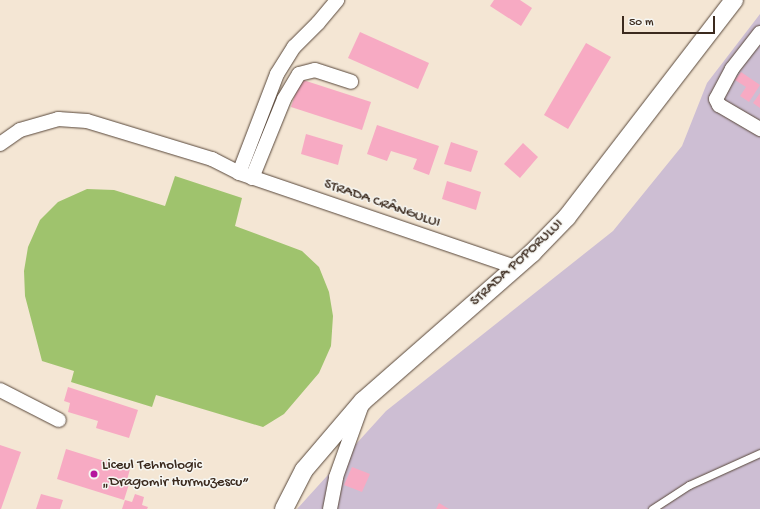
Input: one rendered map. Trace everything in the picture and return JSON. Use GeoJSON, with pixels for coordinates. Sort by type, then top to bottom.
{"type":"FeatureCollection","features":[{"type":"Feature","properties":{"kind":"street"},"geometry":{"type":"LineString","coordinates":[[245,176],[277,74],[294,47],[318,23],[337,0]]}},
{"type":"Feature","properties":{"kind":"street","name":"STRADA POPORULUI"},"geometry":{"type":"LineString","coordinates":[[284,509],[304,470],[363,401],[515,267],[571,212],[734,0]]}},
{"type":"Feature","properties":{"kind":"street"},"geometry":{"type":"LineString","coordinates":[[760,33],[732,69],[716,99],[719,106],[760,129]]}},
{"type":"Feature","properties":{"kind":"street"},"geometry":{"type":"LineString","coordinates":[[245,176],[284,99],[299,74],[315,70],[351,82]]}},
{"type":"Feature","properties":{"kind":"street","name":"STRADA CRÂNGULUI"},"geometry":{"type":"LineString","coordinates":[[0,144],[20,130],[58,119],[87,121],[212,159],[245,176],[515,267]]}},
{"type":"Feature","properties":{"kind":"street"},"geometry":{"type":"LineString","coordinates":[[0,390],[59,420]]}},
{"type":"Feature","properties":{"kind":"street"},"geometry":{"type":"LineString","coordinates":[[330,509],[336,477],[363,401]]}},
{"type":"Feature","properties":{"kind":"lane"},"geometry":{"type":"LineString","coordinates":[[652,509],[689,485],[760,453]]}},
{"type":"Feature","properties":{"kind":"shaded area"},"geometry":{"type":"Polygon","coordinates":[[[760,14],[760,509],[297,509],[386,411],[613,231],[682,146],[707,83],[760,14]]]}},
{"type":"Feature","properties":{"kind":"green space"},"geometry":{"type":"Polygon","coordinates":[[[175,176],[242,198],[235,226],[302,251],[319,267],[329,292],[333,316],[331,346],[319,373],[284,414],[263,427],[156,395],[152,407],[71,382],[74,371],[42,361],[25,296],[24,271],[28,247],[40,220],[58,202],[87,189],[114,190],[165,206],[175,176]]]}},
{"type":"Feature","properties":{"kind":"building"},"geometry":{"type":"Polygon","coordinates":[[[494,0],[520,0],[532,8],[521,26],[490,6],[494,0]]]}},
{"type":"Feature","properties":{"kind":"building"},"geometry":{"type":"Polygon","coordinates":[[[360,32],[429,63],[418,89],[348,58],[360,32]]]}},
{"type":"Feature","properties":{"kind":"building"},"geometry":{"type":"Polygon","coordinates":[[[586,43],[611,57],[568,129],[544,115],[586,43]]]}},
{"type":"Feature","properties":{"kind":"building"},"geometry":{"type":"Polygon","coordinates":[[[741,72],[760,85],[749,102],[740,96],[746,87],[735,80],[741,72]]]}},
{"type":"Feature","properties":{"kind":"building"},"geometry":{"type":"Polygon","coordinates":[[[300,79],[371,102],[362,130],[291,107],[300,79]]]}},
{"type":"Feature","properties":{"kind":"building"},"geometry":{"type":"Polygon","coordinates":[[[760,93],[760,108],[753,103],[760,93]]]}},
{"type":"Feature","properties":{"kind":"building"},"geometry":{"type":"Polygon","coordinates":[[[377,125],[439,146],[429,175],[413,169],[417,159],[391,151],[387,161],[367,154],[377,125]]]}},
{"type":"Feature","properties":{"kind":"building"},"geometry":{"type":"Polygon","coordinates":[[[306,134],[343,145],[338,165],[301,154],[306,134]]]}},
{"type":"Feature","properties":{"kind":"building"},"geometry":{"type":"Polygon","coordinates":[[[451,142],[478,151],[471,172],[444,164],[451,142]]]}},
{"type":"Feature","properties":{"kind":"building"},"geometry":{"type":"Polygon","coordinates":[[[523,143],[538,157],[520,178],[504,164],[523,143]]]}},
{"type":"Feature","properties":{"kind":"building"},"geometry":{"type":"Polygon","coordinates":[[[447,181],[481,192],[476,210],[442,199],[447,181]]]}},
{"type":"Feature","properties":{"kind":"building"},"geometry":{"type":"Polygon","coordinates":[[[68,387],[138,410],[129,438],[96,428],[98,421],[68,412],[70,403],[64,401],[68,387]]]}},
{"type":"Feature","properties":{"kind":"building"},"geometry":{"type":"Polygon","coordinates":[[[0,445],[21,452],[1,509],[0,509],[0,445]]]}},
{"type":"Feature","properties":{"kind":"building","name":"Liceul Tehnologic „Dragomir Hurmuzescu”"},"geometry":{"type":"Polygon","coordinates":[[[66,449],[130,469],[127,480],[130,481],[124,500],[57,479],[66,449]]]}},
{"type":"Feature","properties":{"kind":"building"},"geometry":{"type":"Polygon","coordinates":[[[352,467],[370,474],[362,492],[344,485],[352,467]]]}},
{"type":"Feature","properties":{"kind":"building"},"geometry":{"type":"Polygon","coordinates":[[[41,494],[63,500],[60,509],[36,509],[41,494]]]}},
{"type":"Feature","properties":{"kind":"building"},"geometry":{"type":"Polygon","coordinates":[[[135,494],[144,497],[142,505],[148,507],[147,509],[122,509],[125,500],[132,502],[135,494]]]}},
{"type":"Feature","properties":{"kind":"building"},"geometry":{"type":"Polygon","coordinates":[[[439,503],[449,509],[436,509],[439,503]]]}},
{"type":"Feature","properties":{"kind":"place","name":"Liceul Tehnologic „Dragomir Hurmuzescu”"},"geometry":{"type":"Point","coordinates":[94,474]}}]}
